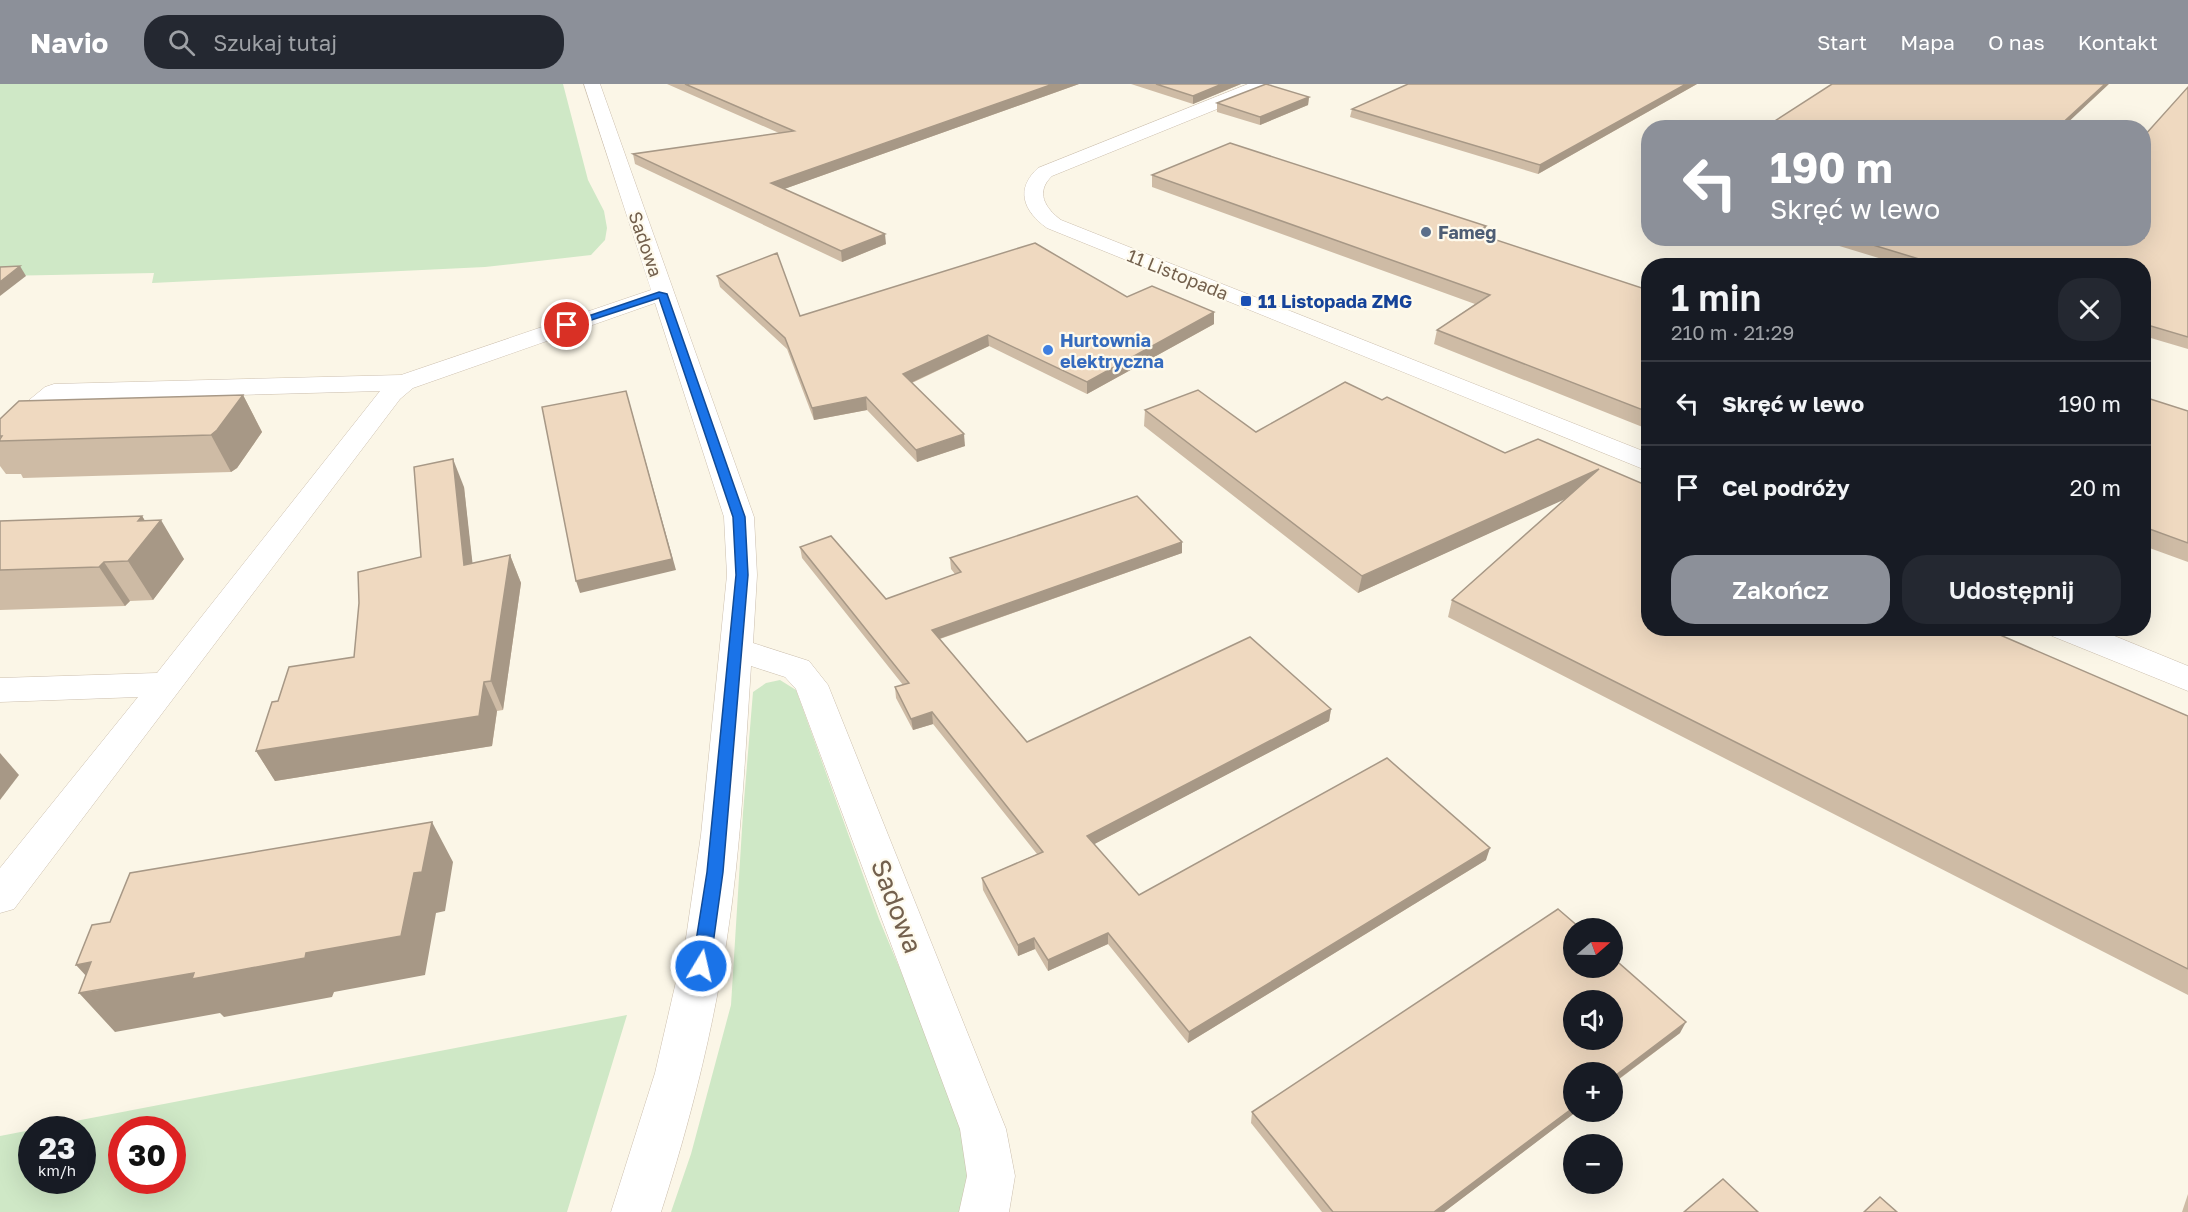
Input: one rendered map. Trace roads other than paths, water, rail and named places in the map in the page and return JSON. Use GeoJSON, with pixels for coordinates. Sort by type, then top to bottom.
{"type":"FeatureCollection","features":[{"type":"Feature","properties":{"kind":"street","name":"Sadowa"},"geometry":{"type":"LineString","coordinates":[[592,84],[739,517],[742,575],[715,872],[697,989],[651,1168],[636,1212]]}},
{"type":"Feature","properties":{"kind":"street","name":"11 Listopada"},"geometry":{"type":"LineString","coordinates":[[1263,84],[1045,172],[1032,186],[1033,202],[1041,214],[1054,224],[1641,459]]}},
{"type":"Feature","properties":{"kind":"street"},"geometry":{"type":"LineString","coordinates":[[0,438],[54,392],[404,383],[663,294]]}},
{"type":"Feature","properties":{"kind":"street"},"geometry":{"type":"LineString","coordinates":[[0,897],[165,684],[293,524],[391,394],[404,383]]}},
{"type":"Feature","properties":{"kind":"street"},"geometry":{"type":"LineString","coordinates":[[2083,636],[2188,679]]}},
{"type":"Feature","properties":{"kind":"street","name":"Sadowa"},"geometry":{"type":"LineString","coordinates":[[735,649],[797,669],[811,685],[982,1129],[991,1176],[984,1212]]}},
{"type":"Feature","properties":{"kind":"street"},"geometry":{"type":"LineString","coordinates":[[0,690],[165,684]]}},
{"type":"Feature","properties":{"kind":"place","name":"Fameg"},"geometry":{"type":"Point","coordinates":[1426,232]}},
{"type":"Feature","properties":{"kind":"place","name":"11 Listopada ZMG"},"geometry":{"type":"Point","coordinates":[1246,301]}},
{"type":"Feature","properties":{"kind":"place","name":"Hurtownia elektryczna"},"geometry":{"type":"Point","coordinates":[1048,350]}}]}
